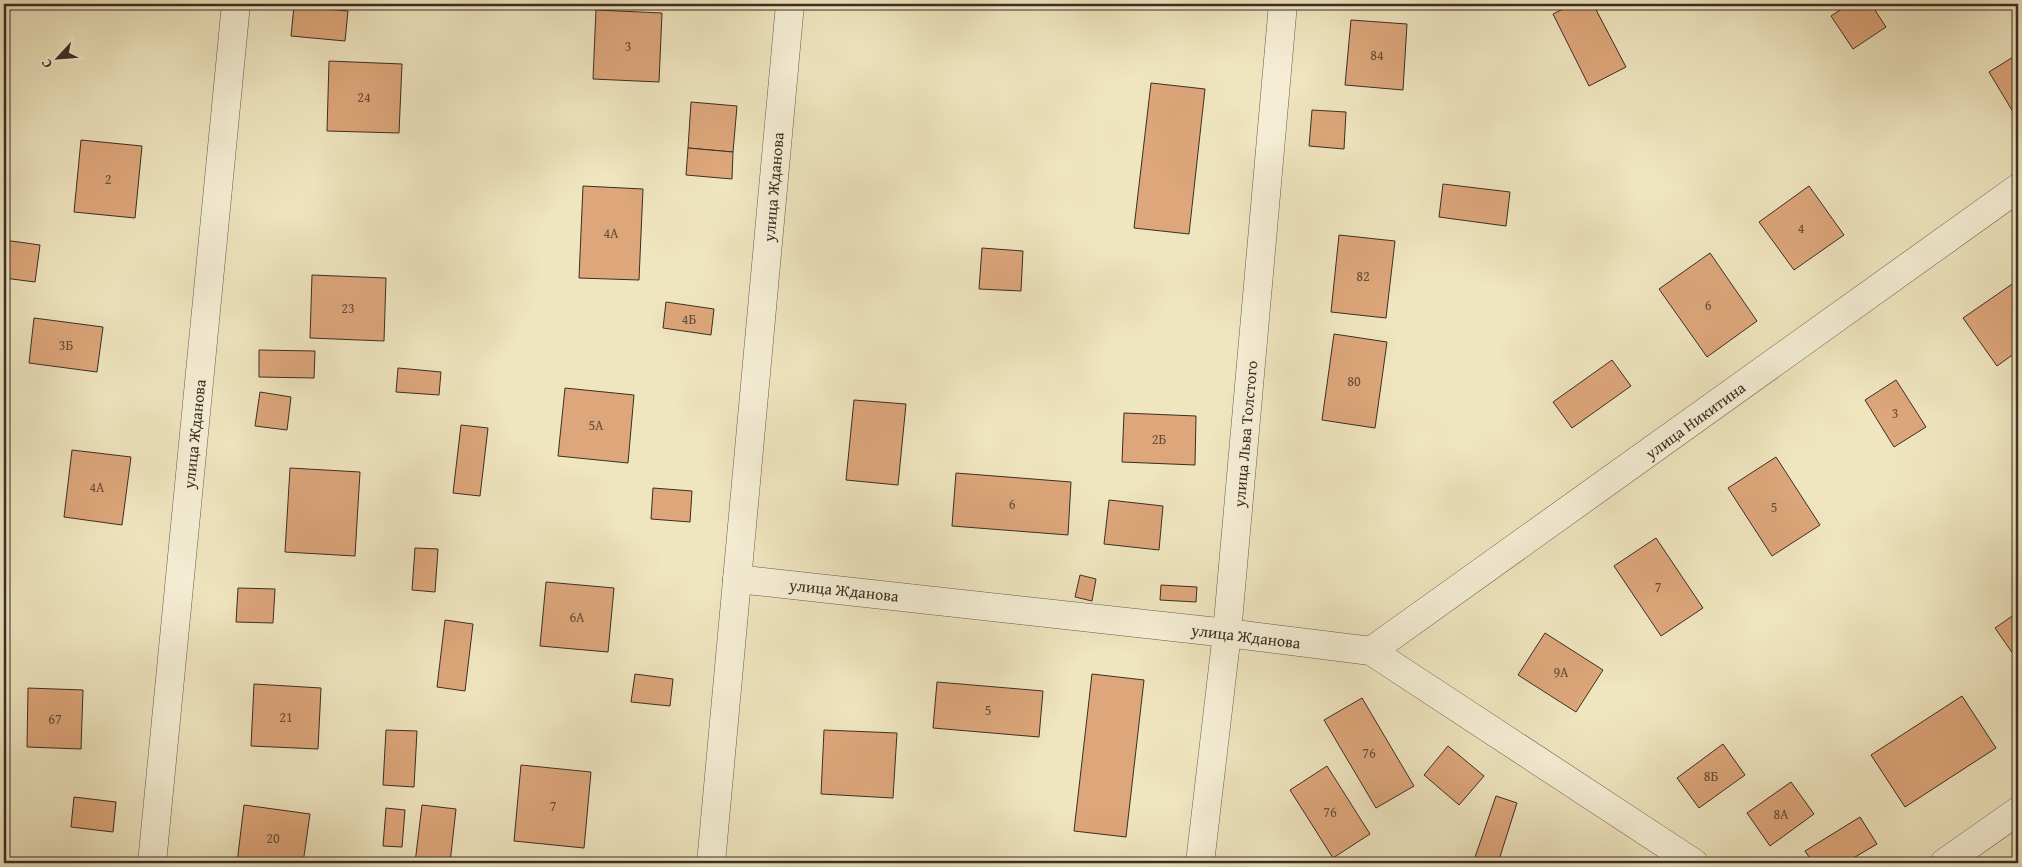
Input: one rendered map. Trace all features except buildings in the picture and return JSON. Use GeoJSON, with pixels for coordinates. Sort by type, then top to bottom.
{"type":"FeatureCollection","features":[{"type":"Feature","properties":{"kind":"street","name":"улица Жданова"},"geometry":{"type":"LineString","coordinates":[[152,863],[236,4]]}},
{"type":"Feature","properties":{"kind":"street","name":"улица Жданова"},"geometry":{"type":"LineString","coordinates":[[711,863],[790,4]]}},
{"type":"Feature","properties":{"kind":"street","name":"улица Льва Толстого"},"geometry":{"type":"LineString","coordinates":[[1200,863],[1227,633],[1283,4]]}},
{"type":"Feature","properties":{"kind":"street","name":"улица Никитина"},"geometry":{"type":"LineString","coordinates":[[1371,651],[2018,188]]}},
{"type":"Feature","properties":{"kind":"street","name":"улица Жданова"},"geometry":{"type":"LineString","coordinates":[[737,579],[1227,633],[1371,651],[1694,863]]}},
{"type":"Feature","properties":{"kind":"street"},"geometry":{"type":"LineString","coordinates":[[1944,863],[2018,811]]}}]}
